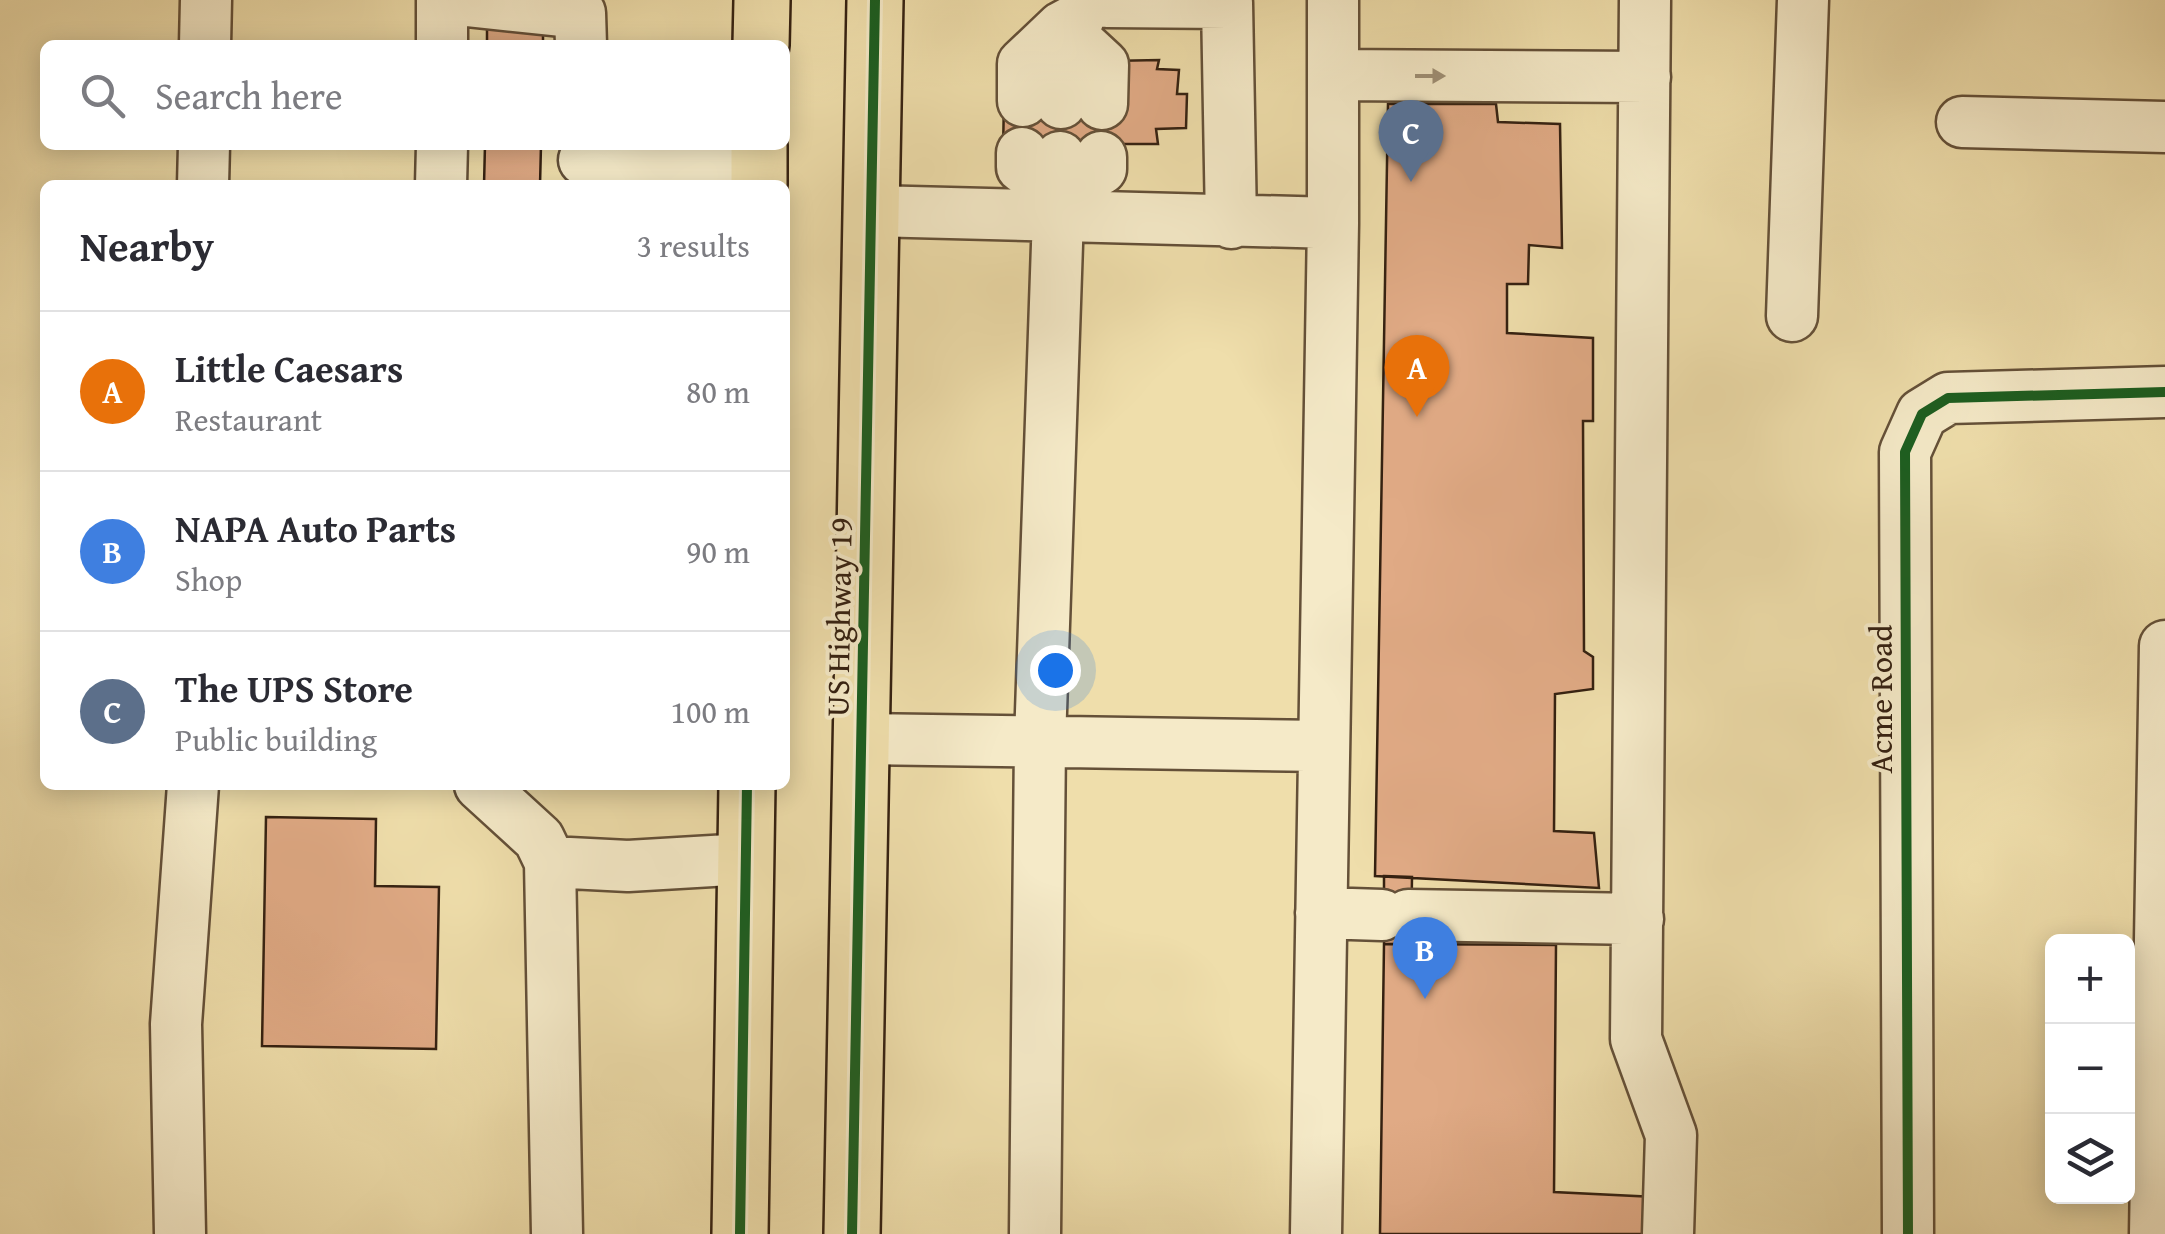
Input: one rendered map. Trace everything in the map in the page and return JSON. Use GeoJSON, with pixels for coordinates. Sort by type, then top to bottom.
{"type":"FeatureCollection","features":[{"type":"Feature","properties":{"kind":"highway"},"geometry":{"type":"LineString","coordinates":[[761,40],[762,0]]}},
{"type":"Feature","properties":{"kind":"highway","name":"US Highway 19"},"geometry":{"type":"LineString","coordinates":[[852,1234],[876,0]]}},
{"type":"Feature","properties":{"kind":"highway"},"geometry":{"type":"LineString","coordinates":[[740,1234],[747,790]]}},
{"type":"Feature","properties":{"kind":"street"},"geometry":{"type":"LineString","coordinates":[[206,0],[206,40]]}},
{"type":"Feature","properties":{"kind":"street"},"geometry":{"type":"LineString","coordinates":[[442,0],[442,40]]}},
{"type":"Feature","properties":{"kind":"street"},"geometry":{"type":"LineString","coordinates":[[457,0],[580,13],[580,40]]}},
{"type":"Feature","properties":{"kind":"street"},"geometry":{"type":"LineString","coordinates":[[1316,1234],[1333,223],[1333,0]]}},
{"type":"Feature","properties":{"kind":"street"},"geometry":{"type":"LineString","coordinates":[[1646,0],[1636,1038],[1670,1135],[1668,1234]]}},
{"type":"Feature","properties":{"kind":"street"},"geometry":{"type":"LineString","coordinates":[[1792,316],[1803,0]]}},
{"type":"Feature","properties":{"kind":"street"},"geometry":{"type":"LineString","coordinates":[[1062,103],[1062,27],[1108,1],[1227,3],[1232,222]]}},
{"type":"Feature","properties":{"kind":"street"},"geometry":{"type":"LineString","coordinates":[[1333,75],[1645,77]]}},
{"type":"Feature","properties":{"kind":"street"},"geometry":{"type":"LineString","coordinates":[[1962,122],[2165,127]]}},
{"type":"Feature","properties":{"kind":"street"},"geometry":{"type":"LineString","coordinates":[[204,150],[204,180]]}},
{"type":"Feature","properties":{"kind":"street"},"geometry":{"type":"LineString","coordinates":[[441,180],[442,150]]}},
{"type":"Feature","properties":{"kind":"street"},"geometry":{"type":"LineString","coordinates":[[584,163],[759,162]]}},
{"type":"Feature","properties":{"kind":"street"},"geometry":{"type":"LineString","coordinates":[[872,211],[1060,175],[1232,222],[1333,223]]}},
{"type":"Feature","properties":{"kind":"street"},"geometry":{"type":"LineString","coordinates":[[1034,1234],[1040,741],[1060,175]]}},
{"type":"Feature","properties":{"kind":"street","name":"Acme Road"},"geometry":{"type":"LineString","coordinates":[[1908,1234],[1905,452],[1922,414],[1948,398],[2165,392]]}},
{"type":"Feature","properties":{"kind":"street"},"geometry":{"type":"LineString","coordinates":[[2155,1234],[2165,646]]}},
{"type":"Feature","properties":{"kind":"street"},"geometry":{"type":"LineString","coordinates":[[862,740],[1324,746]]}},
{"type":"Feature","properties":{"kind":"street"},"geometry":{"type":"LineString","coordinates":[[180,1234],[176,1024],[192,790]]}},
{"type":"Feature","properties":{"kind":"street"},"geometry":{"type":"LineString","coordinates":[[485,790],[544,851],[628,866],[746,859]]}},
{"type":"Feature","properties":{"kind":"street"},"geometry":{"type":"LineString","coordinates":[[539,790],[557,1234]]}},
{"type":"Feature","properties":{"kind":"street"},"geometry":{"type":"LineString","coordinates":[[1321,914],[1638,918]]}},
{"type":"Feature","properties":{"kind":"building"},"geometry":{"type":"Polygon","coordinates":[[[487,16],[543,16],[543,40],[487,40],[487,16]]]}},
{"type":"Feature","properties":{"kind":"building"},"geometry":{"type":"Polygon","coordinates":[[[1159,60],[1157,69],[1179,70],[1177,94],[1187,94],[1186,128],[1156,129],[1158,144],[1003,152],[1004,99],[1109,61],[1159,60]]]}},
{"type":"Feature","properties":{"kind":"building"},"geometry":{"type":"Polygon","coordinates":[[[1388,104],[1496,104],[1498,122],[1560,124],[1562,248],[1529,245],[1528,284],[1507,284],[1507,333],[1593,338],[1593,421],[1583,421],[1584,651],[1593,657],[1593,689],[1555,694],[1554,831],[1594,833],[1599,888],[1375,876],[1388,104]]]}},
{"type":"Feature","properties":{"kind":"building"},"geometry":{"type":"Polygon","coordinates":[[[485,150],[541,150],[540,180],[484,180],[485,150]]]}},
{"type":"Feature","properties":{"kind":"building"},"geometry":{"type":"Polygon","coordinates":[[[266,817],[376,819],[375,886],[439,887],[436,1049],[262,1046],[266,817]]]}},
{"type":"Feature","properties":{"kind":"building"},"geometry":{"type":"Polygon","coordinates":[[[1384,876],[1412,877],[1411,944],[1384,944],[1384,876]]]}},
{"type":"Feature","properties":{"kind":"building"},"geometry":{"type":"Polygon","coordinates":[[[1384,944],[1556,945],[1554,1192],[1655,1197],[1654,1234],[1380,1234],[1384,944]]]}},
{"type":"Feature","properties":{"kind":"cycle path"},"geometry":{"type":"LineString","coordinates":[[852,1234],[875,0]]}},
{"type":"Feature","properties":{"kind":"cycle path"},"geometry":{"type":"LineString","coordinates":[[1908,1234],[1905,452],[1922,414],[1948,398],[2165,392]]}},
{"type":"Feature","properties":{"kind":"cycle path"},"geometry":{"type":"LineString","coordinates":[[740,1234],[747,790]]}},
{"type":"Feature","properties":{"kind":"place","name":"The UPS Store"},"geometry":{"type":"Point","coordinates":[1411,182]}},
{"type":"Feature","properties":{"kind":"place","name":"Little Caesars"},"geometry":{"type":"Point","coordinates":[1417,417]}},
{"type":"Feature","properties":{"kind":"place","name":"NAPA Auto Parts"},"geometry":{"type":"Point","coordinates":[1425,999]}}]}
